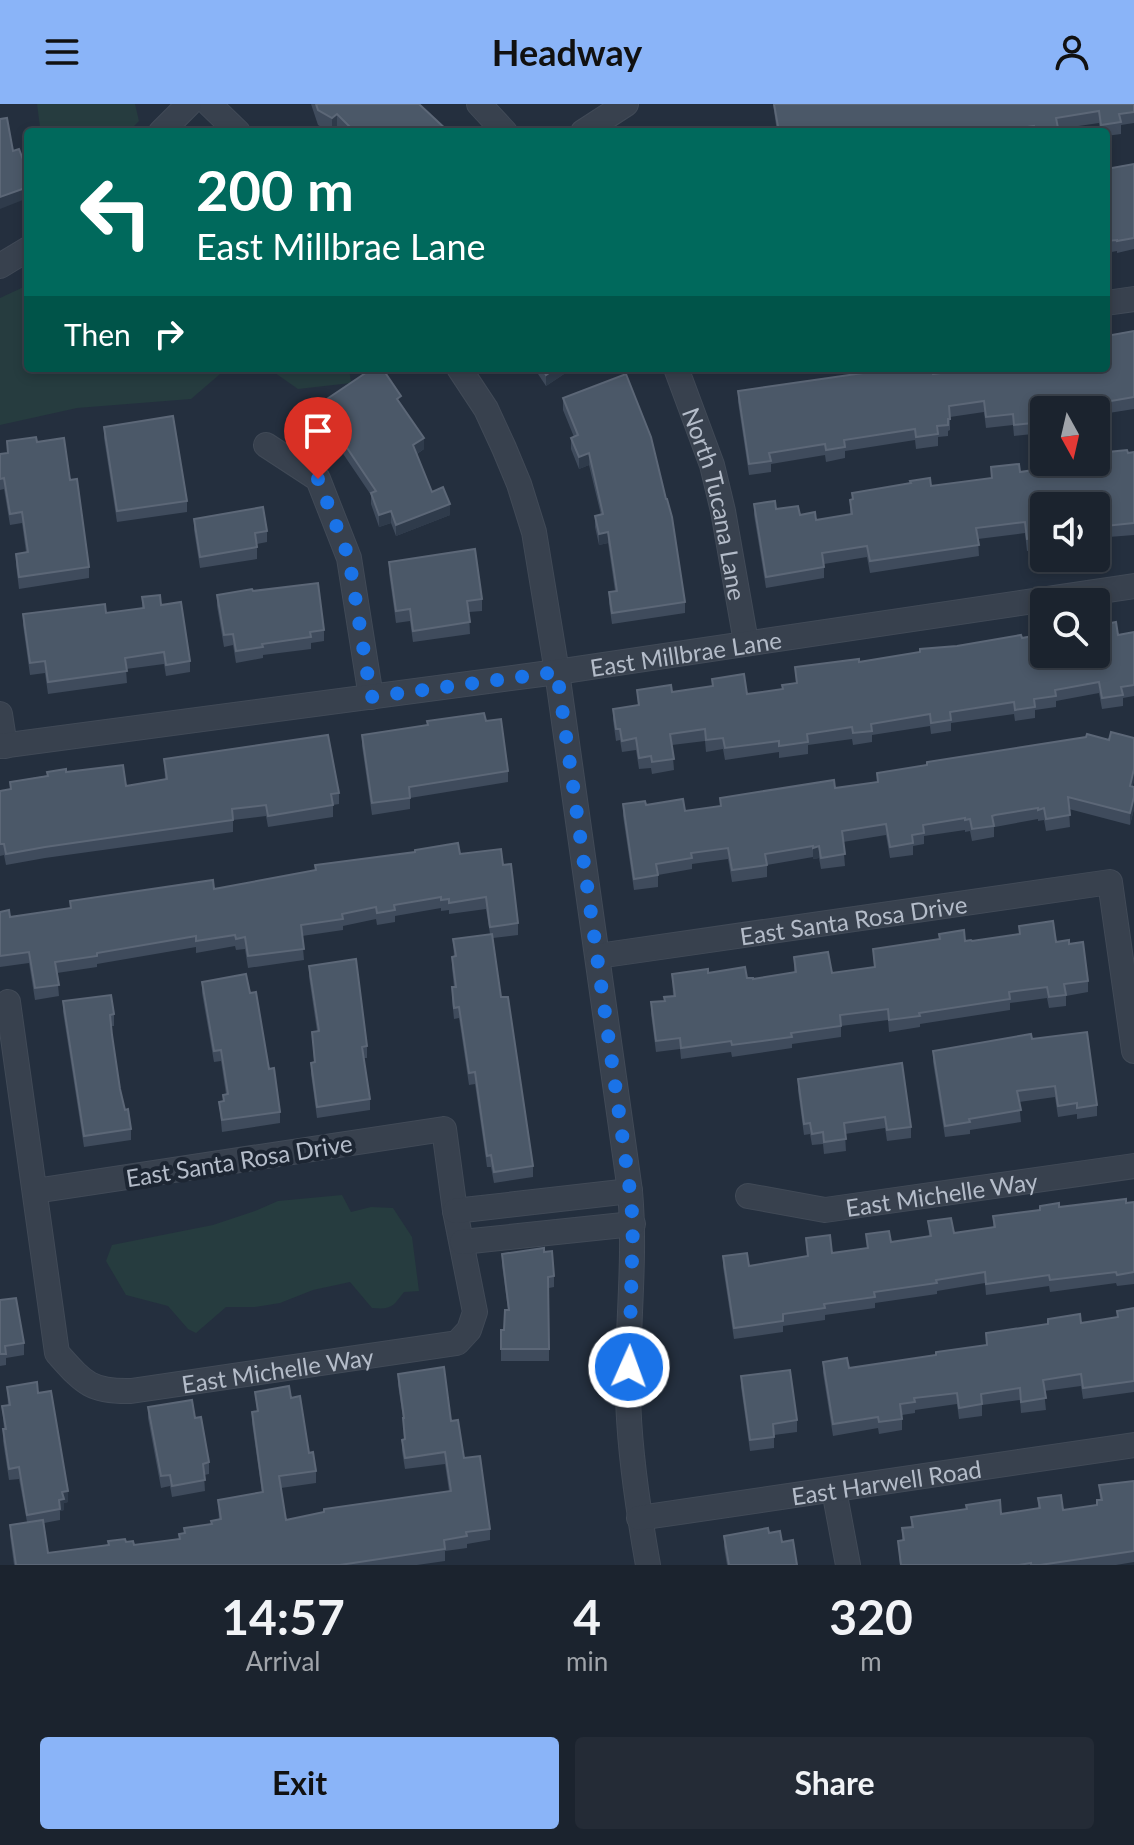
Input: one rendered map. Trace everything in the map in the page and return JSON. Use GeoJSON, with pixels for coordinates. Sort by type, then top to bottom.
{"type":"FeatureCollection","features":[{"type":"Feature","properties":{"kind":"street"},"geometry":{"type":"LineString","coordinates":[[165,128],[189,104]]}},
{"type":"Feature","properties":{"kind":"street"},"geometry":{"type":"LineString","coordinates":[[209,104],[234,128]]}},
{"type":"Feature","properties":{"kind":"street"},"geometry":{"type":"LineString","coordinates":[[479,104],[501,128]]}},
{"type":"Feature","properties":{"kind":"street"},"geometry":{"type":"LineString","coordinates":[[589,128],[626,104]]}},
{"type":"Feature","properties":{"kind":"street"},"geometry":{"type":"LineString","coordinates":[[0,266],[24,251]]}},
{"type":"Feature","properties":{"kind":"street"},"geometry":{"type":"LineString","coordinates":[[1110,302],[1134,299]]}},
{"type":"Feature","properties":{"kind":"street"},"geometry":{"type":"LineString","coordinates":[[462,372],[486,409],[519,484],[534,532],[557,672],[630,1191],[633,1224],[628,1395],[639,1518],[648,1565]]}},
{"type":"Feature","properties":{"kind":"street","name":"North Tucana Lane"},"geometry":{"type":"LineString","coordinates":[[686,372],[723,511],[746,642]]}},
{"type":"Feature","properties":{"kind":"street"},"geometry":{"type":"LineString","coordinates":[[266,445],[318,479],[349,558],[371,697]]}},
{"type":"Feature","properties":{"kind":"street","name":"East Millbrae Lane"},"geometry":{"type":"LineString","coordinates":[[2,746],[557,672],[1134,586]]}},
{"type":"Feature","properties":{"kind":"street"},"geometry":{"type":"LineString","coordinates":[[0,714],[2,746]]}},
{"type":"Feature","properties":{"kind":"street","name":"East Santa Rosa Drive"},"geometry":{"type":"LineString","coordinates":[[598,956],[1110,882],[1134,1051]]}},
{"type":"Feature","properties":{"kind":"street"},"geometry":{"type":"LineString","coordinates":[[8,1002],[35,1191]]}},
{"type":"Feature","properties":{"kind":"street","name":"East Santa Rosa Drive"},"geometry":{"type":"LineString","coordinates":[[35,1191],[444,1129],[455,1211]]}},
{"type":"Feature","properties":{"kind":"street","name":"East Michelle Way"},"geometry":{"type":"LineString","coordinates":[[748,1196],[825,1210],[1134,1166]]}},
{"type":"Feature","properties":{"kind":"street","name":"East Michelle Way"},"geometry":{"type":"LineString","coordinates":[[35,1191],[57,1353],[81,1381],[107,1392],[457,1343],[469,1330],[475,1312],[462,1242]]}},
{"type":"Feature","properties":{"kind":"street"},"geometry":{"type":"LineString","coordinates":[[630,1191],[455,1211],[462,1242],[633,1224]]}},
{"type":"Feature","properties":{"kind":"street","name":"East Harwell Road"},"geometry":{"type":"LineString","coordinates":[[639,1518],[1134,1445]]}},
{"type":"Feature","properties":{"kind":"street"},"geometry":{"type":"LineString","coordinates":[[834,1490],[848,1565]]}},
{"type":"Feature","properties":{"kind":"green space"},"geometry":{"type":"Polygon","coordinates":[[[37,104],[135,104],[139,121],[132,128],[40,127],[37,104]]]}},
{"type":"Feature","properties":{"kind":"green space"},"geometry":{"type":"Polygon","coordinates":[[[24,287],[24,372],[222,372],[191,399],[77,408],[0,425],[0,298],[24,287]]]}},
{"type":"Feature","properties":{"kind":"green space"},"geometry":{"type":"Polygon","coordinates":[[[274,372],[350,372],[351,383],[298,389],[274,372]]]}},
{"type":"Feature","properties":{"kind":"green space"},"geometry":{"type":"Polygon","coordinates":[[[342,1195],[351,1212],[371,1207],[393,1208],[412,1237],[419,1291],[404,1292],[388,1308],[372,1308],[350,1282],[313,1290],[280,1303],[226,1307],[196,1333],[188,1329],[168,1306],[126,1295],[106,1261],[112,1245],[213,1225],[278,1201],[342,1195]]]}},
{"type":"Feature","properties":{"kind":"building"},"geometry":{"type":"Polygon","coordinates":[[[316,104],[419,104],[445,128],[351,128],[337,114],[332,118],[318,110],[316,104]]]}},
{"type":"Feature","properties":{"kind":"building"},"geometry":{"type":"Polygon","coordinates":[[[774,104],[1134,104],[1134,112],[1119,114],[1121,122],[1101,125],[1099,111],[1056,118],[1058,128],[778,128],[774,104]]]}},
{"type":"Feature","properties":{"kind":"building"},"geometry":{"type":"Polygon","coordinates":[[[7,118],[13,151],[19,149],[24,162],[24,188],[0,197],[0,119],[7,118]]]}},
{"type":"Feature","properties":{"kind":"building"},"geometry":{"type":"Polygon","coordinates":[[[1134,164],[1134,238],[1110,241],[1110,168],[1134,164]]]}},
{"type":"Feature","properties":{"kind":"building"},"geometry":{"type":"Polygon","coordinates":[[[1134,331],[1134,397],[1110,401],[1110,396],[1030,396],[1030,423],[1014,425],[1013,414],[986,417],[984,401],[949,406],[948,425],[937,426],[938,434],[916,437],[915,429],[844,440],[845,447],[826,450],[825,444],[769,453],[771,461],[749,464],[738,391],[870,372],[1110,372],[1110,335],[1134,331]]]}},
{"type":"Feature","properties":{"kind":"building"},"geometry":{"type":"Polygon","coordinates":[[[367,372],[385,372],[401,396],[397,399],[424,438],[413,445],[432,492],[443,487],[450,504],[396,525],[391,511],[379,515],[371,493],[376,491],[329,421],[332,419],[321,403],[367,372]]]}},
{"type":"Feature","properties":{"kind":"building"},"geometry":{"type":"Polygon","coordinates":[[[626,374],[651,437],[672,517],[685,602],[612,613],[609,592],[617,591],[608,532],[599,534],[595,516],[603,514],[589,453],[579,457],[571,438],[578,435],[563,398],[626,374]]]}},
{"type":"Feature","properties":{"kind":"building"},"geometry":{"type":"Polygon","coordinates":[[[173,416],[187,501],[117,511],[104,427],[173,416]]]}},
{"type":"Feature","properties":{"kind":"building"},"geometry":{"type":"Polygon","coordinates":[[[36,437],[37,442],[64,438],[70,480],[77,479],[89,567],[19,577],[16,554],[28,552],[22,512],[10,514],[4,478],[0,479],[0,454],[8,453],[7,441],[36,437]]]}},
{"type":"Feature","properties":{"kind":"building"},"geometry":{"type":"Polygon","coordinates":[[[1110,452],[1134,452],[1134,523],[1110,526],[1110,492],[1030,492],[1030,539],[1027,539],[1025,522],[976,528],[979,545],[870,561],[867,546],[822,553],[824,567],[766,577],[754,504],[775,501],[776,509],[798,506],[800,515],[815,512],[816,520],[852,514],[852,493],[930,478],[931,486],[992,478],[991,467],[1019,464],[1020,472],[1030,471],[1030,476],[1110,476],[1110,452]]]}},
{"type":"Feature","properties":{"kind":"building"},"geometry":{"type":"Polygon","coordinates":[[[263,507],[267,531],[255,533],[257,547],[200,557],[194,519],[263,507]]]}},
{"type":"Feature","properties":{"kind":"building"},"geometry":{"type":"Polygon","coordinates":[[[475,549],[482,599],[467,601],[470,622],[413,631],[410,609],[396,611],[389,562],[475,549]]]}},
{"type":"Feature","properties":{"kind":"building"},"geometry":{"type":"Polygon","coordinates":[[[318,583],[324,630],[310,632],[311,637],[236,651],[233,634],[224,635],[217,595],[318,583]]]}},
{"type":"Feature","properties":{"kind":"building"},"geometry":{"type":"Polygon","coordinates":[[[160,595],[161,605],[181,602],[190,661],[166,665],[164,652],[125,658],[127,671],[48,682],[45,661],[30,663],[23,614],[105,604],[106,613],[144,608],[142,597],[160,595]]]}},
{"type":"Feature","properties":{"kind":"building"},"geometry":{"type":"Polygon","coordinates":[[[1116,622],[1118,635],[1134,632],[1134,685],[1121,687],[1123,695],[1102,698],[1099,682],[1055,690],[1056,696],[1034,699],[1035,707],[1015,710],[1014,702],[950,712],[951,720],[931,723],[930,714],[871,724],[872,731],[853,733],[852,727],[807,734],[808,742],[779,746],[779,741],[725,748],[723,738],[706,740],[705,729],[670,734],[674,759],[652,762],[651,756],[639,758],[636,738],[622,741],[620,729],[616,729],[613,709],[639,705],[637,690],[671,685],[672,692],[713,686],[712,679],[744,674],[747,694],[783,689],[782,685],[797,683],[795,667],[859,659],[859,662],[920,652],[920,649],[1021,635],[1022,638],[1030,637],[1030,668],[1110,668],[1110,623],[1116,622]]]}},
{"type":"Feature","properties":{"kind":"building"},"geometry":{"type":"Polygon","coordinates":[[[484,713],[486,721],[501,719],[508,771],[409,787],[410,798],[372,803],[362,735],[484,713]]]}},
{"type":"Feature","properties":{"kind":"building"},"geometry":{"type":"Polygon","coordinates":[[[1111,732],[1134,738],[1134,769],[1130,786],[1134,787],[1134,797],[1130,813],[1068,797],[1070,815],[1046,819],[1044,808],[1038,808],[992,816],[994,826],[972,829],[970,819],[965,818],[923,825],[924,833],[912,835],[913,843],[890,847],[886,824],[842,831],[845,854],[821,858],[819,846],[813,846],[765,854],[767,865],[732,870],[728,848],[691,853],[692,858],[656,864],[658,875],[634,879],[623,804],[645,801],[646,805],[683,799],[685,811],[721,806],[720,798],[834,780],[835,788],[878,782],[877,773],[927,765],[927,762],[1086,737],[1087,734],[1109,740],[1111,732]]]}},
{"type":"Feature","properties":{"kind":"building"},"geometry":{"type":"Polygon","coordinates":[[[328,735],[339,793],[331,794],[333,805],[268,816],[266,805],[232,809],[233,820],[6,854],[4,844],[0,844],[0,791],[11,789],[10,782],[48,776],[47,772],[66,769],[66,772],[123,765],[126,786],[167,779],[164,759],[328,735]]]}},
{"type":"Feature","properties":{"kind":"building"},"geometry":{"type":"Polygon","coordinates":[[[458,843],[460,854],[501,849],[503,865],[511,864],[518,923],[490,927],[486,897],[449,903],[449,899],[441,900],[441,897],[394,905],[395,910],[377,913],[376,907],[342,914],[343,919],[301,925],[304,949],[248,956],[245,937],[236,939],[235,935],[196,941],[196,936],[55,962],[59,985],[35,988],[29,952],[0,956],[0,912],[9,910],[10,917],[71,908],[70,901],[213,880],[214,889],[316,870],[315,865],[458,843]]]}},
{"type":"Feature","properties":{"kind":"building"},"geometry":{"type":"Polygon","coordinates":[[[1053,921],[1056,942],[1083,942],[1088,981],[1064,984],[1066,995],[1049,997],[1047,987],[1009,992],[1010,999],[919,1013],[920,1016],[889,1020],[888,1009],[840,1015],[841,1026],[791,1033],[792,1037],[732,1045],[731,1041],[681,1048],[680,1038],[656,1041],[651,1002],[665,1001],[664,997],[675,996],[672,974],[708,969],[708,973],[745,967],[747,978],[753,979],[796,972],[794,957],[828,952],[832,973],[875,967],[873,949],[940,939],[939,934],[964,930],[965,941],[1020,934],[1019,926],[1053,921]]]}},
{"type":"Feature","properties":{"kind":"building"},"geometry":{"type":"Polygon","coordinates":[[[492,934],[501,997],[508,997],[533,1166],[494,1172],[491,1155],[487,1156],[475,1072],[469,1073],[459,1007],[454,1008],[452,987],[456,987],[453,939],[492,934]]]}},
{"type":"Feature","properties":{"kind":"building"},"geometry":{"type":"Polygon","coordinates":[[[356,959],[367,1046],[362,1047],[370,1099],[317,1107],[311,1063],[315,1062],[312,1032],[319,1031],[309,966],[356,959]]]}},
{"type":"Feature","properties":{"kind":"building"},"geometry":{"type":"Polygon","coordinates":[[[246,974],[250,993],[256,992],[269,1069],[274,1068],[280,1112],[222,1120],[219,1102],[224,1101],[223,1095],[228,1094],[221,1050],[214,1051],[202,982],[246,974]]]}},
{"type":"Feature","properties":{"kind":"building"},"geometry":{"type":"Polygon","coordinates":[[[111,995],[114,1014],[110,1015],[120,1089],[125,1110],[128,1109],[131,1129],[84,1136],[63,1001],[111,995]]]}},
{"type":"Feature","properties":{"kind":"building"},"geometry":{"type":"Polygon","coordinates":[[[1087,1032],[1097,1105],[1077,1108],[1077,1103],[1058,1106],[1055,1086],[1017,1091],[1021,1110],[945,1126],[933,1051],[1031,1034],[1032,1039],[1087,1032]]]}},
{"type":"Feature","properties":{"kind":"building"},"geometry":{"type":"Polygon","coordinates":[[[902,1063],[911,1127],[887,1130],[885,1117],[844,1123],[846,1139],[824,1142],[823,1132],[812,1134],[810,1123],[804,1124],[798,1079],[902,1063]]]}},
{"type":"Feature","properties":{"kind":"building"},"geometry":{"type":"Polygon","coordinates":[[[1126,1199],[1126,1203],[1134,1202],[1134,1272],[1050,1280],[1049,1275],[986,1284],[985,1272],[874,1292],[875,1297],[783,1314],[783,1321],[734,1328],[723,1256],[747,1253],[749,1266],[808,1256],[806,1238],[830,1235],[832,1253],[868,1248],[866,1234],[889,1231],[891,1242],[931,1236],[928,1221],[951,1218],[954,1233],[995,1227],[993,1216],[1040,1210],[1040,1206],[1059,1203],[1059,1207],[1126,1199]]]}},
{"type":"Feature","properties":{"kind":"building"},"geometry":{"type":"Polygon","coordinates":[[[544,1248],[544,1252],[552,1251],[554,1276],[548,1277],[549,1349],[501,1349],[505,1310],[509,1310],[502,1254],[544,1248]]]}},
{"type":"Feature","properties":{"kind":"building"},"geometry":{"type":"Polygon","coordinates":[[[16,1298],[24,1343],[5,1346],[6,1354],[0,1354],[0,1300],[16,1298]]]}},
{"type":"Feature","properties":{"kind":"building"},"geometry":{"type":"Polygon","coordinates":[[[1134,1308],[1134,1381],[1083,1388],[1081,1374],[1043,1380],[1046,1398],[1021,1402],[1020,1388],[981,1394],[982,1404],[959,1408],[957,1393],[914,1398],[915,1402],[900,1404],[902,1419],[879,1422],[878,1417],[833,1424],[823,1362],[847,1358],[849,1368],[936,1355],[936,1352],[987,1345],[986,1333],[1048,1324],[1048,1319],[1080,1314],[1081,1323],[1118,1317],[1117,1311],[1134,1308]]]}},
{"type":"Feature","properties":{"kind":"building"},"geometry":{"type":"Polygon","coordinates":[[[444,1367],[451,1421],[458,1420],[464,1458],[480,1456],[490,1529],[466,1532],[467,1536],[444,1540],[445,1549],[340,1565],[16,1565],[10,1525],[43,1520],[48,1553],[109,1545],[108,1541],[125,1539],[126,1542],[133,1541],[134,1545],[180,1539],[179,1534],[185,1533],[184,1528],[212,1524],[211,1521],[221,1519],[218,1500],[263,1492],[252,1412],[258,1411],[255,1392],[289,1386],[291,1398],[300,1396],[309,1453],[313,1452],[316,1471],[279,1476],[286,1520],[324,1512],[324,1509],[451,1491],[445,1452],[405,1458],[398,1374],[444,1367]]]}},
{"type":"Feature","properties":{"kind":"building"},"geometry":{"type":"Polygon","coordinates":[[[790,1370],[797,1420],[773,1424],[774,1437],[750,1440],[741,1376],[790,1370]]]}},
{"type":"Feature","properties":{"kind":"building"},"geometry":{"type":"Polygon","coordinates":[[[37,1382],[38,1393],[51,1391],[68,1491],[62,1492],[64,1499],[59,1500],[60,1509],[27,1515],[19,1467],[9,1469],[2,1406],[10,1405],[7,1387],[37,1382]]]}},
{"type":"Feature","properties":{"kind":"building"},"geometry":{"type":"Polygon","coordinates":[[[192,1400],[195,1418],[201,1417],[209,1462],[203,1464],[205,1480],[172,1486],[170,1475],[161,1476],[148,1407],[192,1400]]]}},
{"type":"Feature","properties":{"kind":"building"},"geometry":{"type":"Polygon","coordinates":[[[1134,1481],[1134,1551],[1040,1565],[901,1565],[898,1541],[904,1540],[902,1528],[913,1527],[911,1517],[967,1509],[966,1505],[1000,1500],[1001,1514],[1040,1508],[1038,1498],[1061,1495],[1063,1510],[1097,1505],[1097,1500],[1102,1500],[1099,1485],[1134,1481]]]}},
{"type":"Feature","properties":{"kind":"building"},"geometry":{"type":"Polygon","coordinates":[[[768,1528],[769,1533],[780,1531],[782,1542],[793,1540],[797,1565],[729,1565],[724,1536],[768,1528]]]}},
{"type":"Feature","properties":{"kind":"route"},"geometry":{"type":"LineString","coordinates":[[318,479],[349,558],[371,697],[557,672],[630,1191],[633,1224],[629,1367]]}}]}
